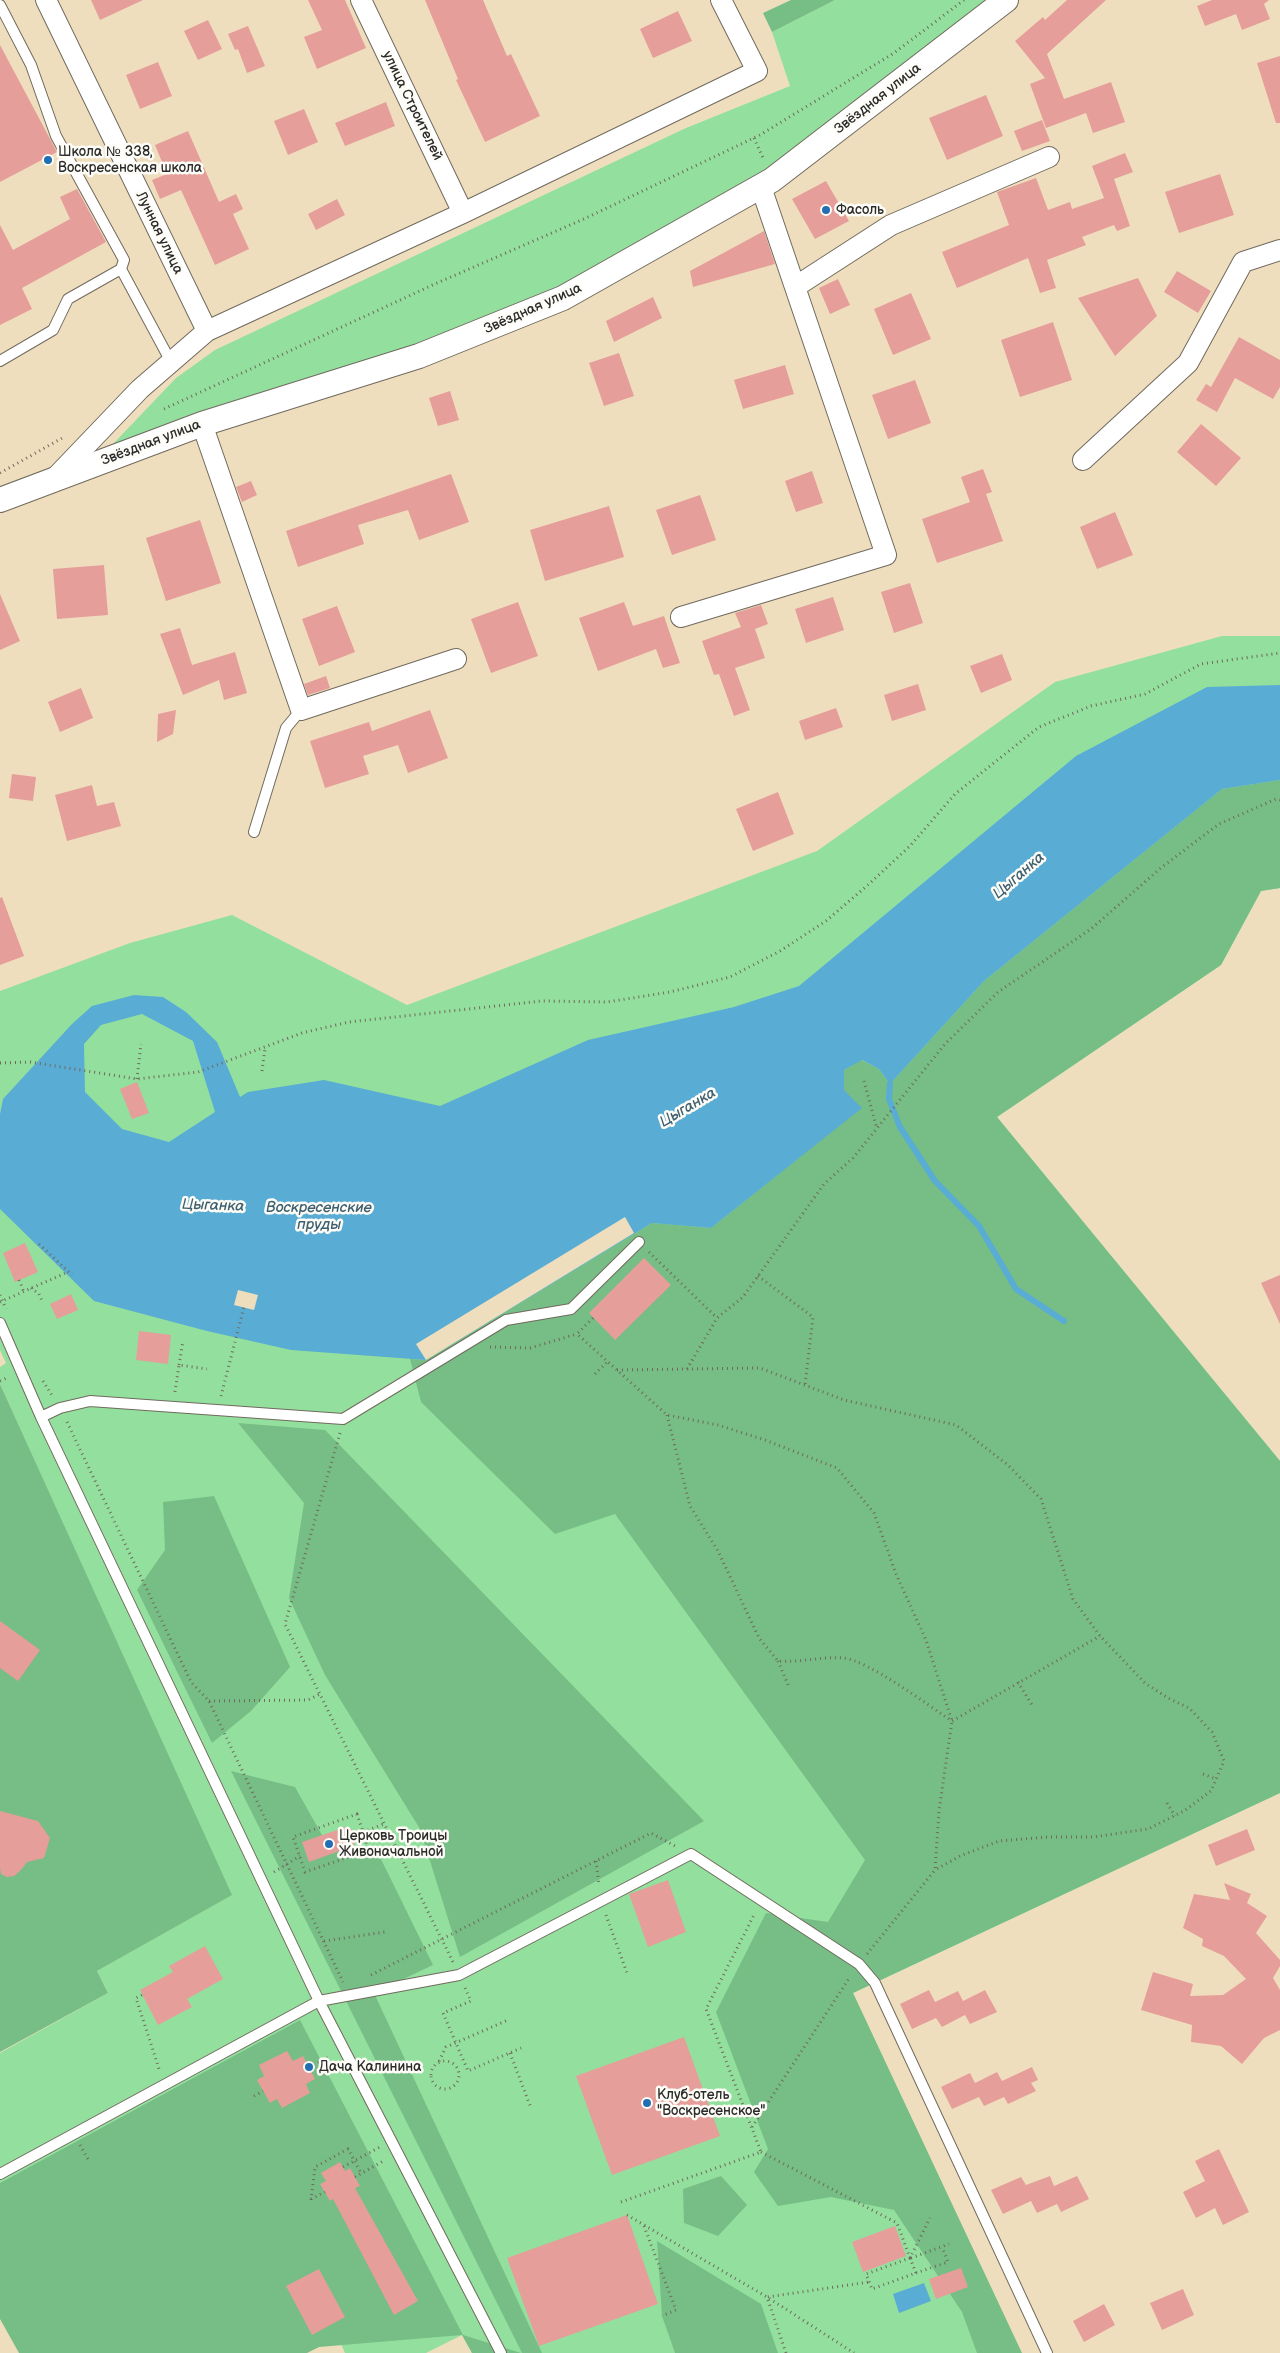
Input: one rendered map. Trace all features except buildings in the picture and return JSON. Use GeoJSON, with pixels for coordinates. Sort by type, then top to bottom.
{"type":"FeatureCollection","features":[{"type":"Feature","properties":{"kind":"street","name":"Лунная улица"},"geometry":{"type":"LineString","coordinates":[[46,0],[207,331]]}},
{"type":"Feature","properties":{"kind":"street","name":"улица Строителей"},"geometry":{"type":"LineString","coordinates":[[361,0],[463,212]]}},
{"type":"Feature","properties":{"kind":"street"},"geometry":{"type":"LineString","coordinates":[[52,481],[140,389],[207,331],[463,212],[757,71],[721,0]]}},
{"type":"Feature","properties":{"kind":"street","name":"Звёздная улица"},"geometry":{"type":"LineString","coordinates":[[0,500],[202,424],[420,356],[564,298],[761,187],[1006,0]]}},
{"type":"Feature","properties":{"kind":"street"},"geometry":{"type":"LineString","coordinates":[[795,287],[890,225],[1049,156]]}},
{"type":"Feature","properties":{"kind":"street"},"geometry":{"type":"LineString","coordinates":[[681,617],[886,555],[761,187]]}},
{"type":"Feature","properties":{"kind":"street"},"geometry":{"type":"LineString","coordinates":[[1083,460],[1188,363],[1243,262],[1280,250]]}},
{"type":"Feature","properties":{"kind":"street"},"geometry":{"type":"LineString","coordinates":[[202,424],[300,710],[456,659]]}},
{"type":"Feature","properties":{"kind":"lane"},"geometry":{"type":"LineString","coordinates":[[0,5],[31,65],[56,136],[124,260],[121,269],[68,299],[53,330],[0,361]]}},
{"type":"Feature","properties":{"kind":"lane"},"geometry":{"type":"LineString","coordinates":[[121,269],[171,362]]}},
{"type":"Feature","properties":{"kind":"lane"},"geometry":{"type":"LineString","coordinates":[[254,832],[286,728],[300,710]]}},
{"type":"Feature","properties":{"kind":"lane"},"geometry":{"type":"LineString","coordinates":[[41,1417],[60,1408],[90,1401],[343,1420],[506,1320],[571,1309],[639,1242]]}},
{"type":"Feature","properties":{"kind":"lane"},"geometry":{"type":"LineString","coordinates":[[0,1323],[41,1417],[319,2001],[500,2353]]}},
{"type":"Feature","properties":{"kind":"lane"},"geometry":{"type":"LineString","coordinates":[[0,2174],[319,2001],[459,1975],[691,1854],[859,1964],[875,1983],[1047,2353]]}},
{"type":"Feature","properties":{"kind":"path"},"geometry":{"type":"LineString","coordinates":[[164,409],[586,218],[754,138],[894,53],[964,0]]}},
{"type":"Feature","properties":{"kind":"path"},"geometry":{"type":"LineString","coordinates":[[754,138],[765,163]]}},
{"type":"Feature","properties":{"kind":"path"},"geometry":{"type":"LineString","coordinates":[[0,473],[67,435]]}},
{"type":"Feature","properties":{"kind":"path"},"geometry":{"type":"LineString","coordinates":[[0,1063],[30,1062],[91,1070],[137,1079],[198,1072],[302,1033],[349,1022],[542,1001],[607,1002],[670,992],[730,977],[780,952],[826,921],[870,884],[910,846],[955,794],[1039,727],[1091,706],[1144,694],[1201,664],[1280,653]]}},
{"type":"Feature","properties":{"kind":"path"},"geometry":{"type":"LineString","coordinates":[[687,1369],[717,1318],[743,1296],[824,1184],[853,1158],[885,1121],[945,1044],[998,992],[1091,928],[1162,867],[1219,824],[1276,799],[1280,800]]}},
{"type":"Feature","properties":{"kind":"path"},"geometry":{"type":"LineString","coordinates":[[137,1079],[141,1044]]}},
{"type":"Feature","properties":{"kind":"path"},"geometry":{"type":"LineString","coordinates":[[262,1071],[265,1048]]}},
{"type":"Feature","properties":{"kind":"path"},"geometry":{"type":"LineString","coordinates":[[864,1081],[877,1130]]}},
{"type":"Feature","properties":{"kind":"path"},"geometry":{"type":"LineString","coordinates":[[639,1242],[717,1318]]}},
{"type":"Feature","properties":{"kind":"path"},"geometry":{"type":"LineString","coordinates":[[1,1301],[70,1274],[39,1244]]}},
{"type":"Feature","properties":{"kind":"path"},"geometry":{"type":"LineString","coordinates":[[758,1276],[814,1317],[805,1385]]}},
{"type":"Feature","properties":{"kind":"path"},"geometry":{"type":"LineString","coordinates":[[19,1280],[24,1292]]}},
{"type":"Feature","properties":{"kind":"path"},"geometry":{"type":"LineString","coordinates":[[32,1288],[39,1294],[42,1301]]}},
{"type":"Feature","properties":{"kind":"path"},"geometry":{"type":"LineString","coordinates":[[0,1295],[9,1316]]}},
{"type":"Feature","properties":{"kind":"path"},"geometry":{"type":"LineString","coordinates":[[218,1411],[244,1307]]}},
{"type":"Feature","properties":{"kind":"path"},"geometry":{"type":"LineString","coordinates":[[464,1346],[530,1348],[578,1334],[594,1318]]}},
{"type":"Feature","properties":{"kind":"path"},"geometry":{"type":"LineString","coordinates":[[578,1334],[667,1415],[718,1425],[765,1440],[837,1468],[874,1513],[896,1574],[926,1640],[952,1721],[939,1811],[935,1870]]}},
{"type":"Feature","properties":{"kind":"path"},"geometry":{"type":"LineString","coordinates":[[173,1408],[183,1341]]}},
{"type":"Feature","properties":{"kind":"path"},"geometry":{"type":"LineString","coordinates":[[595,1374],[607,1362]]}},
{"type":"Feature","properties":{"kind":"path"},"geometry":{"type":"LineString","coordinates":[[180,1365],[207,1369]]}},
{"type":"Feature","properties":{"kind":"path"},"geometry":{"type":"LineString","coordinates":[[616,1370],[760,1368],[844,1400],[956,1425],[1008,1465],[1041,1499],[1073,1600],[1100,1636],[1145,1683],[1168,1698],[1189,1708],[1212,1732],[1224,1761],[1211,1791],[1175,1816],[1148,1829],[1093,1837],[1048,1837],[999,1841],[960,1856],[935,1870],[859,1964],[752,2127]]}},
{"type":"Feature","properties":{"kind":"path"},"geometry":{"type":"LineString","coordinates":[[42,1377],[60,1408],[190,1682],[209,1701],[345,1987]]}},
{"type":"Feature","properties":{"kind":"path"},"geometry":{"type":"LineString","coordinates":[[667,1415],[690,1506],[718,1551],[758,1638],[778,1661],[789,1687]]}},
{"type":"Feature","properties":{"kind":"path"},"geometry":{"type":"LineString","coordinates":[[343,1420],[285,1624],[459,1975]]}},
{"type":"Feature","properties":{"kind":"path"},"geometry":{"type":"LineString","coordinates":[[952,1721],[1100,1636]]}},
{"type":"Feature","properties":{"kind":"path"},"geometry":{"type":"LineString","coordinates":[[778,1661],[790,1662],[820,1658],[846,1658],[874,1670],[952,1721]]}},
{"type":"Feature","properties":{"kind":"path"},"geometry":{"type":"LineString","coordinates":[[1018,1682],[1032,1705]]}},
{"type":"Feature","properties":{"kind":"path"},"geometry":{"type":"LineString","coordinates":[[209,1701],[308,1700],[320,1694]]}},
{"type":"Feature","properties":{"kind":"path"},"geometry":{"type":"LineString","coordinates":[[1203,1774],[1216,1779]]}},
{"type":"Feature","properties":{"kind":"path"},"geometry":{"type":"LineString","coordinates":[[1167,1803],[1175,1816]]}},
{"type":"Feature","properties":{"kind":"path"},"geometry":{"type":"LineString","coordinates":[[357,1814],[363,1832],[369,1850],[305,1872],[293,1837],[357,1814]]}},
{"type":"Feature","properties":{"kind":"path"},"geometry":{"type":"LineString","coordinates":[[363,1832],[384,1824]]}},
{"type":"Feature","properties":{"kind":"path"},"geometry":{"type":"LineString","coordinates":[[362,1979],[651,1833],[691,1854]]}},
{"type":"Feature","properties":{"kind":"path"},"geometry":{"type":"LineString","coordinates":[[261,1881],[300,1856]]}},
{"type":"Feature","properties":{"kind":"path"},"geometry":{"type":"LineString","coordinates":[[596,1861],[601,1901],[627,1973]]}},
{"type":"Feature","properties":{"kind":"path"},"geometry":{"type":"LineString","coordinates":[[762,1899],[706,2009],[761,2152],[897,2223],[916,2274]]}},
{"type":"Feature","properties":{"kind":"path"},"geometry":{"type":"LineString","coordinates":[[324,1941],[385,1932]]}},
{"type":"Feature","properties":{"kind":"path"},"geometry":{"type":"LineString","coordinates":[[142,1995],[136,1998],[157,2065],[167,2083]]}},
{"type":"Feature","properties":{"kind":"path"},"geometry":{"type":"LineString","coordinates":[[468,2070],[443,2013],[471,2001]]}},
{"type":"Feature","properties":{"kind":"path"},"geometry":{"type":"LineString","coordinates":[[440,2061],[451,2061],[459,2069],[460,2074],[456,2084],[450,2088],[446,2089],[435,2086],[430,2075],[432,2069],[440,2061],[446,2047],[508,2020]]}},
{"type":"Feature","properties":{"kind":"path"},"geometry":{"type":"LineString","coordinates":[[460,2074],[521,2048]]}},
{"type":"Feature","properties":{"kind":"path"},"geometry":{"type":"LineString","coordinates":[[310,2067],[344,2050]]}},
{"type":"Feature","properties":{"kind":"path"},"geometry":{"type":"LineString","coordinates":[[510,2053],[531,2108]]}},
{"type":"Feature","properties":{"kind":"path"},"geometry":{"type":"LineString","coordinates":[[254,2096],[263,2091]]}},
{"type":"Feature","properties":{"kind":"path"},"geometry":{"type":"LineString","coordinates":[[343,2167],[391,2141]]}},
{"type":"Feature","properties":{"kind":"path"},"geometry":{"type":"LineString","coordinates":[[325,2192],[311,2200],[315,2168],[348,2149],[361,2173]]}},
{"type":"Feature","properties":{"kind":"path"},"geometry":{"type":"LineString","coordinates":[[622,2202],[761,2152]]}},
{"type":"Feature","properties":{"kind":"path"},"geometry":{"type":"LineString","coordinates":[[355,2177],[397,2154]]}},
{"type":"Feature","properties":{"kind":"path"},"geometry":{"type":"LineString","coordinates":[[627,2215],[767,2297],[854,2353]]}},
{"type":"Feature","properties":{"kind":"path"},"geometry":{"type":"LineString","coordinates":[[910,2258],[930,2218]]}},
{"type":"Feature","properties":{"kind":"path"},"geometry":{"type":"LineString","coordinates":[[644,2226],[676,2310],[662,2316]]}},
{"type":"Feature","properties":{"kind":"path"},"geometry":{"type":"LineString","coordinates":[[942,2247],[948,2262],[872,2290],[866,2274],[949,2244]]}},
{"type":"Feature","properties":{"kind":"path"},"geometry":{"type":"LineString","coordinates":[[767,2297],[869,2282]]}},
{"type":"Feature","properties":{"kind":"path"},"geometry":{"type":"LineString","coordinates":[[767,2297],[786,2353]]}},
{"type":"Feature","properties":{"kind":"green space"},"geometry":{"type":"Polygon","coordinates":[[[791,0],[835,0],[772,32],[763,13],[791,0]]]}},
{"type":"Feature","properties":{"kind":"green space"},"geometry":{"type":"Polygon","coordinates":[[[835,0],[997,0],[768,171],[597,269],[494,320],[113,444],[176,378],[215,350],[686,128],[790,86],[772,32],[835,0]]]}},
{"type":"Feature","properties":{"kind":"green space","name":"Клуб-отель \"Воскресенское\""},"geometry":{"type":"Polygon","coordinates":[[[1222,636],[1280,636],[1280,888],[1261,891],[1221,965],[997,1117],[1280,1461],[1280,1793],[853,1993],[1021,2353],[472,2353],[462,2335],[426,2353],[345,2353],[341,2344],[0,2209],[0,2053],[108,1993],[97,1971],[231,1895],[0,1384],[0,1367],[6,1363],[0,1350],[0,991],[130,943],[232,915],[407,1005],[817,851],[1055,682],[1222,636]]]}},
{"type":"Feature","properties":{"kind":"green space"},"geometry":{"type":"Polygon","coordinates":[[[1280,780],[1280,888],[1261,891],[1221,965],[997,1117],[1280,1461],[1280,1793],[853,1993],[1022,2353],[977,2353],[962,2312],[894,2210],[831,2197],[778,2206],[754,2172],[768,2149],[716,2012],[766,1913],[828,1922],[865,1860],[615,1514],[555,1534],[421,1402],[410,1359],[426,1360],[652,1223],[711,1228],[861,1108],[843,1090],[844,1070],[861,1060],[879,1069],[890,1084],[984,981],[1222,789],[1280,780]]]}},
{"type":"Feature","properties":{"kind":"green space"},"geometry":{"type":"Polygon","coordinates":[[[0,1384],[232,1895],[97,1971],[108,1993],[0,2052],[0,1384]]]}},
{"type":"Feature","properties":{"kind":"green space"},"geometry":{"type":"Polygon","coordinates":[[[238,1423],[325,1430],[704,1821],[460,1957],[420,1829],[325,1675],[289,1598],[304,1503],[238,1423]]]}},
{"type":"Feature","properties":{"kind":"green space"},"geometry":{"type":"Polygon","coordinates":[[[214,1496],[290,1667],[251,1711],[212,1743],[137,1590],[165,1550],[163,1502],[214,1496]]]}},
{"type":"Feature","properties":{"kind":"green space"},"geometry":{"type":"Polygon","coordinates":[[[231,1771],[295,1787],[327,1844],[379,1855],[433,1965],[374,1993],[542,2353],[522,2353],[231,1771]]]}},
{"type":"Feature","properties":{"kind":"green space"},"geometry":{"type":"Polygon","coordinates":[[[300,2020],[463,2335],[521,2353],[472,2353],[462,2335],[319,2347],[307,2353],[19,2353],[0,2319],[0,2183],[300,2020]]]}},
{"type":"Feature","properties":{"kind":"green space"},"geometry":{"type":"Polygon","coordinates":[[[721,2176],[747,2205],[718,2236],[684,2223],[683,2189],[721,2176]]]}},
{"type":"Feature","properties":{"kind":"green space"},"geometry":{"type":"Polygon","coordinates":[[[657,2241],[761,2304],[778,2353],[675,2353],[662,2316],[657,2241]]]}},
{"type":"Feature","properties":{"kind":"water","name":"Воскресенские пруды"},"geometry":{"type":"Polygon","coordinates":[[[1280,685],[1280,780],[1222,789],[984,981],[890,1084],[879,1069],[862,1060],[844,1070],[844,1090],[862,1108],[711,1228],[652,1223],[426,1360],[291,1350],[207,1331],[94,1301],[0,1209],[0,1114],[3,1099],[72,1024],[92,1006],[134,995],[163,997],[186,1012],[217,1042],[240,1097],[248,1092],[324,1080],[440,1106],[588,1040],[734,1007],[799,986],[1076,756],[1207,687],[1280,685]],[[142,1014],[101,1025],[84,1044],[85,1092],[122,1129],[169,1142],[215,1112],[193,1041],[142,1014]]]}},
{"type":"Feature","properties":{"kind":"water"},"geometry":{"type":"Polygon","coordinates":[[[924,2283],[931,2301],[899,2313],[893,2294],[924,2283]]]}},
{"type":"Feature","properties":{"kind":"pier"},"geometry":{"type":"Polygon","coordinates":[[[625,1217],[634,1233],[426,1360],[416,1344],[625,1217]]]}},
{"type":"Feature","properties":{"kind":"pier"},"geometry":{"type":"Polygon","coordinates":[[[238,1290],[258,1295],[254,1310],[234,1305],[238,1290]]]}},
{"type":"Feature","properties":{"kind":"waterway"},"geometry":{"type":"LineString","coordinates":[[890,1084],[889,1099],[900,1127],[935,1181],[979,1226],[1016,1289],[1064,1321]]}},
{"type":"Feature","properties":{"kind":"place","name":"Школа № 338, Воскресенская школа"},"geometry":{"type":"Point","coordinates":[48,160]}},
{"type":"Feature","properties":{"kind":"place","name":"Фасоль"},"geometry":{"type":"Point","coordinates":[826,210]}},
{"type":"Feature","properties":{"kind":"place","name":"Церковь Троицы Живоначальной"},"geometry":{"type":"Point","coordinates":[329,1844]}},
{"type":"Feature","properties":{"kind":"place","name":"Дача Калинина"},"geometry":{"type":"Point","coordinates":[309,2067]}},
{"type":"Feature","properties":{"kind":"place","name":"Клуб-отель \"Воскресенское\""},"geometry":{"type":"Point","coordinates":[647,2103]}},
{"type":"Feature","properties":{"kind":"water label","name":"Цыганка"},"geometry":{"type":"Point","coordinates":[1019,876]}},
{"type":"Feature","properties":{"kind":"water label","name":"Цыганка"},"geometry":{"type":"Point","coordinates":[688,1108]}},
{"type":"Feature","properties":{"kind":"water label","name":"Цыганка"},"geometry":{"type":"Point","coordinates":[213,1206]}}]}
